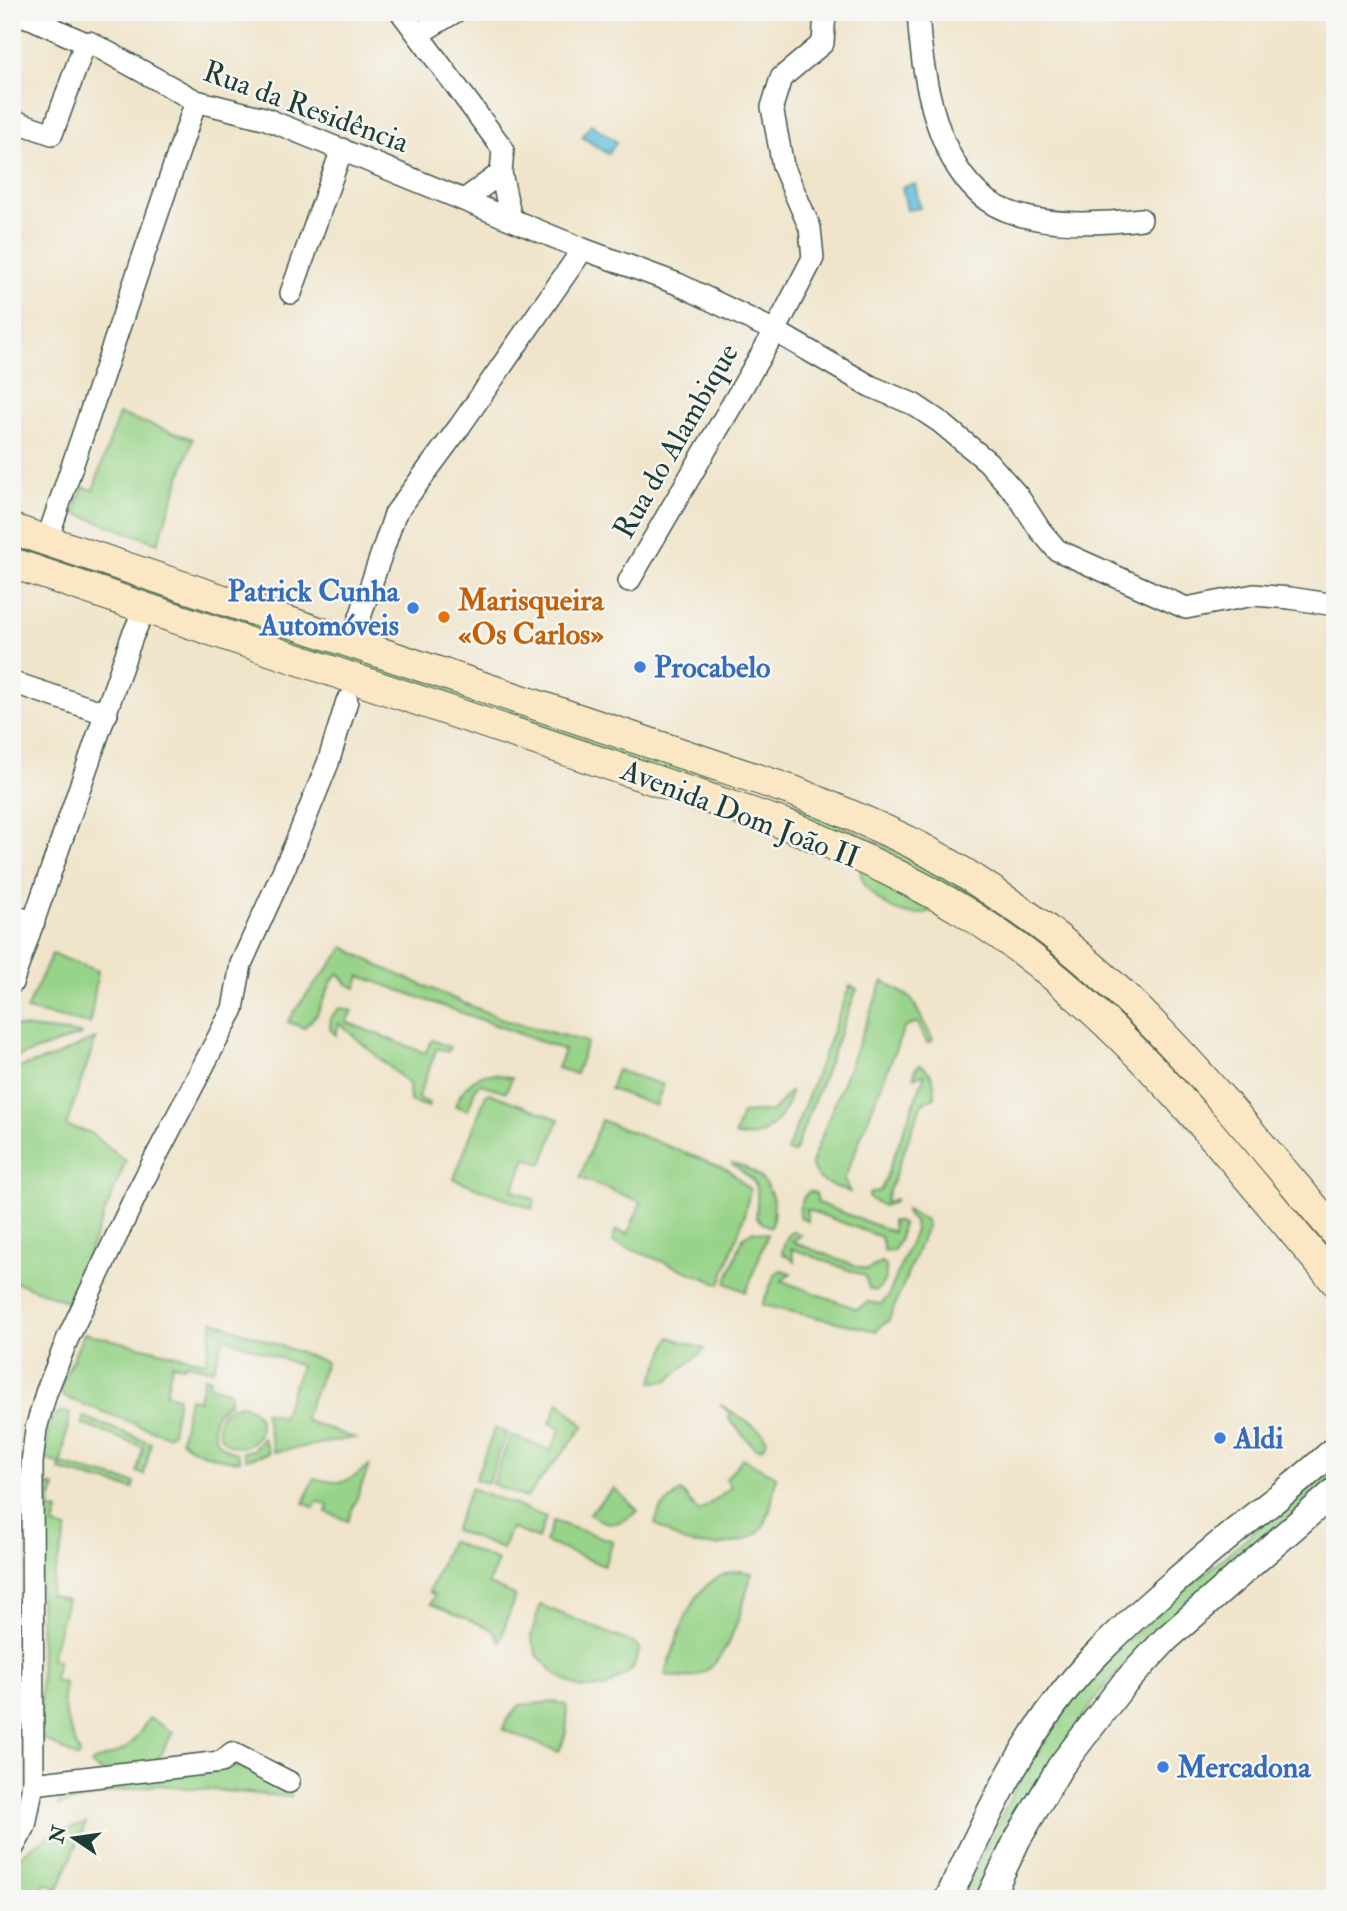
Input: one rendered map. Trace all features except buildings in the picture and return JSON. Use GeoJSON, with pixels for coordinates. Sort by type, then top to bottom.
{"type":"FeatureCollection","features":[{"type":"Feature","properties":{"kind":"main road","name":"Avenida Dom João II"},"geometry":{"type":"LineString","coordinates":[[12,529],[796,792],[911,843],[1009,902],[1092,966],[1197,1070],[1335,1232]]}},
{"type":"Feature","properties":{"kind":"main road","name":"Avenida Dom João II"},"geometry":{"type":"LineString","coordinates":[[12,563],[790,826],[964,911],[1067,986],[1126,1041],[1335,1281]]}},
{"type":"Feature","properties":{"kind":"street"},"geometry":{"type":"LineString","coordinates":[[401,12],[503,149],[501,173],[511,219]]}},
{"type":"Feature","properties":{"kind":"street"},"geometry":{"type":"LineString","coordinates":[[418,34],[454,12]]}},
{"type":"Feature","properties":{"kind":"street","name":"Rua do Alambique"},"geometry":{"type":"LineString","coordinates":[[629,581],[775,331],[813,258],[810,228],[783,166],[772,107],[781,78],[823,43],[825,12]]}},
{"type":"Feature","properties":{"kind":"street"},"geometry":{"type":"LineString","coordinates":[[918,12],[920,44],[933,112],[964,177],[978,193],[995,205],[1051,222],[1104,224],[1141,219]]}},
{"type":"Feature","properties":{"kind":"street","name":"Rua da Residência"},"geometry":{"type":"LineString","coordinates":[[12,13],[33,19],[85,43],[89,42],[196,101],[264,118],[583,249],[678,284],[775,331],[870,386],[913,404],[940,422],[988,462],[1018,496],[1057,550],[1186,608],[1254,595],[1335,605]]}},
{"type":"Feature","properties":{"kind":"street"},"geometry":{"type":"LineString","coordinates":[[12,120],[52,134],[85,43]]}},
{"type":"Feature","properties":{"kind":"street"},"geometry":{"type":"LineString","coordinates":[[47,540],[196,101]]}},
{"type":"Feature","properties":{"kind":"street"},"geometry":{"type":"LineString","coordinates":[[291,293],[342,149]]}},
{"type":"Feature","properties":{"kind":"street"},"geometry":{"type":"LineString","coordinates":[[464,200],[501,173]]}},
{"type":"Feature","properties":{"kind":"street"},"geometry":{"type":"LineString","coordinates":[[357,626],[395,514],[583,249]]}},
{"type":"Feature","properties":{"kind":"street"},"geometry":{"type":"LineString","coordinates":[[12,983],[132,637],[145,608]]}},
{"type":"Feature","properties":{"kind":"street"},"geometry":{"type":"LineString","coordinates":[[12,682],[107,714]]}},
{"type":"Feature","properties":{"kind":"street"},"geometry":{"type":"LineString","coordinates":[[12,1850],[25,1826],[33,1784],[32,1463],[39,1417],[67,1340],[125,1217],[233,1009],[241,964],[294,847],[328,763],[347,701]]}},
{"type":"Feature","properties":{"kind":"street"},"geometry":{"type":"LineString","coordinates":[[12,916],[34,922]]}},
{"type":"Feature","properties":{"kind":"street"},"geometry":{"type":"LineString","coordinates":[[948,1899],[981,1830],[1026,1748],[1059,1699],[1095,1656],[1178,1578],[1335,1449]]}},
{"type":"Feature","properties":{"kind":"street"},"geometry":{"type":"LineString","coordinates":[[989,1899],[1017,1840],[1060,1767],[1123,1685],[1166,1639],[1335,1491]]}},
{"type":"Feature","properties":{"kind":"street"},"geometry":{"type":"LineString","coordinates":[[33,1784],[221,1762],[232,1753],[289,1782]]}},
{"type":"Feature","properties":{"kind":"green space"},"geometry":{"type":"Polygon","coordinates":[[[119,414],[193,439],[158,543],[74,513],[83,487],[93,490],[119,414]]]}},
{"type":"Feature","properties":{"kind":"green space"},"geometry":{"type":"Polygon","coordinates":[[[12,540],[804,807],[964,884],[1100,984],[1335,1246],[1335,1268],[957,897],[12,555],[12,540]]]}},
{"type":"Feature","properties":{"kind":"green space"},"geometry":{"type":"Polygon","coordinates":[[[860,869],[933,909],[923,914],[912,914],[888,906],[868,890],[860,869]]]}},
{"type":"Feature","properties":{"kind":"green space"},"geometry":{"type":"Polygon","coordinates":[[[344,947],[381,967],[508,1021],[587,1042],[576,1074],[557,1068],[564,1050],[360,976],[356,988],[347,984],[339,973],[332,981],[317,1014],[304,1028],[288,1022],[344,947]]]}},
{"type":"Feature","properties":{"kind":"green space"},"geometry":{"type":"Polygon","coordinates":[[[52,954],[98,971],[90,1024],[26,1010],[52,954]]]}},
{"type":"Feature","properties":{"kind":"green space"},"geometry":{"type":"Polygon","coordinates":[[[883,981],[911,998],[933,1040],[927,1043],[917,1022],[904,1028],[844,1180],[850,1192],[820,1179],[811,1163],[883,981]]]}},
{"type":"Feature","properties":{"kind":"green space"},"geometry":{"type":"Polygon","coordinates":[[[850,986],[857,989],[794,1153],[787,1151],[850,986]]]}},
{"type":"Feature","properties":{"kind":"green space"},"geometry":{"type":"Polygon","coordinates":[[[339,1008],[352,1011],[346,1022],[425,1053],[432,1040],[450,1047],[448,1052],[437,1048],[418,1098],[429,1103],[428,1107],[410,1101],[409,1084],[339,1023],[336,1035],[330,1029],[331,1017],[339,1008]]]}},
{"type":"Feature","properties":{"kind":"green space"},"geometry":{"type":"Polygon","coordinates":[[[12,1026],[83,1034],[12,1059],[12,1026]]]}},
{"type":"Feature","properties":{"kind":"green space"},"geometry":{"type":"Polygon","coordinates":[[[96,1038],[66,1126],[89,1132],[126,1161],[68,1302],[16,1282],[12,1293],[12,1070],[56,1056],[96,1038]]]}},
{"type":"Feature","properties":{"kind":"green space"},"geometry":{"type":"Polygon","coordinates":[[[920,1065],[934,1082],[935,1097],[922,1103],[885,1202],[895,1199],[895,1202],[883,1206],[869,1198],[869,1194],[881,1190],[925,1074],[914,1077],[915,1069],[920,1065]]]}},
{"type":"Feature","properties":{"kind":"green space"},"geometry":{"type":"Polygon","coordinates":[[[617,1070],[663,1085],[656,1106],[610,1089],[617,1070]]]}},
{"type":"Feature","properties":{"kind":"green space"},"geometry":{"type":"Polygon","coordinates":[[[483,1074],[512,1078],[506,1092],[481,1084],[476,1087],[468,1110],[455,1106],[466,1087],[483,1074]]]}},
{"type":"Feature","properties":{"kind":"green space"},"geometry":{"type":"Polygon","coordinates":[[[789,1092],[788,1102],[771,1127],[755,1136],[735,1135],[742,1113],[773,1111],[789,1092]]]}},
{"type":"Feature","properties":{"kind":"green space"},"geometry":{"type":"Polygon","coordinates":[[[489,1093],[559,1119],[542,1164],[526,1158],[513,1190],[535,1200],[532,1209],[454,1179],[489,1093]]]}},
{"type":"Feature","properties":{"kind":"green space"},"geometry":{"type":"Polygon","coordinates":[[[601,1120],[729,1170],[750,1190],[743,1220],[720,1284],[612,1242],[616,1230],[628,1234],[641,1202],[580,1178],[601,1120]]]}},
{"type":"Feature","properties":{"kind":"green space"},"geometry":{"type":"Polygon","coordinates":[[[731,1163],[752,1171],[767,1186],[773,1204],[771,1227],[756,1217],[756,1185],[731,1163]]]}},
{"type":"Feature","properties":{"kind":"green space"},"geometry":{"type":"Polygon","coordinates":[[[809,1191],[816,1193],[818,1203],[893,1232],[892,1221],[902,1224],[900,1239],[894,1250],[884,1250],[881,1237],[806,1209],[808,1221],[799,1217],[801,1203],[809,1191]]]}},
{"type":"Feature","properties":{"kind":"green space"},"geometry":{"type":"Polygon","coordinates":[[[906,1210],[926,1220],[927,1226],[889,1320],[876,1331],[762,1305],[775,1274],[781,1270],[791,1273],[782,1281],[857,1309],[868,1302],[881,1304],[888,1297],[915,1230],[914,1222],[906,1210]]]}},
{"type":"Feature","properties":{"kind":"green space"},"geometry":{"type":"Polygon","coordinates":[[[753,1231],[768,1234],[746,1292],[726,1283],[743,1238],[753,1231]]]}},
{"type":"Feature","properties":{"kind":"green space"},"geometry":{"type":"Polygon","coordinates":[[[794,1231],[801,1235],[792,1242],[867,1270],[882,1262],[886,1265],[883,1283],[876,1291],[869,1289],[865,1276],[791,1248],[794,1261],[782,1253],[785,1241],[794,1231]]]}},
{"type":"Feature","properties":{"kind":"green space"},"geometry":{"type":"Polygon","coordinates":[[[213,1321],[326,1362],[304,1420],[354,1438],[274,1452],[264,1412],[282,1417],[301,1366],[224,1337],[213,1370],[185,1363],[184,1366],[172,1364],[166,1394],[178,1397],[172,1433],[167,1436],[64,1397],[60,1388],[84,1333],[206,1362],[213,1321]]]}},
{"type":"Feature","properties":{"kind":"green space"},"geometry":{"type":"Polygon","coordinates":[[[670,1337],[705,1349],[667,1381],[652,1382],[670,1337]]]}},
{"type":"Feature","properties":{"kind":"green space"},"geometry":{"type":"Polygon","coordinates":[[[204,1377],[210,1379],[209,1385],[230,1392],[230,1402],[216,1415],[214,1430],[221,1444],[237,1453],[240,1460],[209,1455],[181,1440],[189,1398],[199,1400],[204,1377]]]}},
{"type":"Feature","properties":{"kind":"green space"},"geometry":{"type":"Polygon","coordinates":[[[559,1402],[584,1426],[526,1498],[492,1484],[511,1435],[551,1451],[561,1428],[550,1423],[559,1402]]]}},
{"type":"Feature","properties":{"kind":"green space"},"geometry":{"type":"Polygon","coordinates":[[[720,1404],[762,1432],[767,1440],[765,1445],[760,1449],[754,1447],[728,1418],[731,1415],[720,1404]]]}},
{"type":"Feature","properties":{"kind":"green space"},"geometry":{"type":"Polygon","coordinates":[[[239,1405],[254,1411],[260,1426],[254,1441],[239,1447],[224,1441],[218,1426],[224,1411],[239,1405]]]}},
{"type":"Feature","properties":{"kind":"green space"},"geometry":{"type":"Polygon","coordinates":[[[59,1412],[70,1413],[61,1464],[135,1483],[133,1489],[59,1470],[60,1464],[48,1460],[44,1455],[51,1419],[59,1412]]]}},
{"type":"Feature","properties":{"kind":"green space"},"geometry":{"type":"Polygon","coordinates":[[[83,1417],[151,1443],[144,1475],[137,1472],[143,1447],[82,1424],[83,1417]]]}},
{"type":"Feature","properties":{"kind":"green space"},"geometry":{"type":"Polygon","coordinates":[[[495,1428],[507,1433],[488,1483],[475,1479],[495,1428]]]}},
{"type":"Feature","properties":{"kind":"green space"},"geometry":{"type":"Polygon","coordinates":[[[263,1438],[269,1453],[246,1459],[243,1452],[253,1450],[263,1438]]]}},
{"type":"Feature","properties":{"kind":"green space"},"geometry":{"type":"Polygon","coordinates":[[[743,1458],[776,1477],[769,1514],[758,1532],[732,1544],[701,1545],[677,1539],[655,1523],[660,1509],[681,1491],[699,1512],[731,1487],[726,1479],[743,1458]]]}},
{"type":"Feature","properties":{"kind":"green space"},"geometry":{"type":"Polygon","coordinates":[[[1335,1462],[1335,1478],[1135,1653],[1102,1690],[1035,1784],[977,1899],[960,1899],[1018,1783],[1051,1731],[1091,1678],[1126,1641],[1335,1462]]]}},
{"type":"Feature","properties":{"kind":"green space"},"geometry":{"type":"Polygon","coordinates":[[[369,1466],[348,1521],[326,1512],[328,1505],[317,1501],[314,1508],[304,1503],[314,1478],[331,1482],[343,1481],[369,1466]]]}},
{"type":"Feature","properties":{"kind":"green space"},"geometry":{"type":"Polygon","coordinates":[[[47,1485],[55,1487],[49,1508],[58,1511],[54,1526],[67,1529],[49,1595],[67,1600],[51,1659],[58,1661],[54,1680],[65,1683],[65,1710],[80,1754],[78,1758],[41,1738],[40,1496],[47,1485]]]}},
{"type":"Feature","properties":{"kind":"green space"},"geometry":{"type":"Polygon","coordinates":[[[471,1488],[546,1517],[538,1539],[511,1528],[502,1549],[454,1530],[471,1488]]]}},
{"type":"Feature","properties":{"kind":"green space"},"geometry":{"type":"Polygon","coordinates":[[[614,1488],[638,1511],[625,1520],[614,1523],[602,1521],[589,1514],[614,1488]]]}},
{"type":"Feature","properties":{"kind":"green space"},"geometry":{"type":"Polygon","coordinates":[[[553,1521],[613,1541],[604,1566],[545,1542],[553,1521]]]}},
{"type":"Feature","properties":{"kind":"green space"},"geometry":{"type":"Polygon","coordinates":[[[450,1541],[498,1561],[488,1584],[515,1595],[500,1642],[487,1627],[431,1604],[435,1595],[429,1592],[450,1541]]]}},
{"type":"Feature","properties":{"kind":"green space"},"geometry":{"type":"Polygon","coordinates":[[[740,1571],[752,1573],[735,1629],[726,1647],[702,1673],[685,1678],[665,1675],[682,1626],[698,1595],[723,1575],[740,1571]]]}},
{"type":"Feature","properties":{"kind":"green space"},"geometry":{"type":"Polygon","coordinates":[[[540,1605],[633,1643],[640,1648],[633,1669],[605,1688],[580,1688],[557,1675],[537,1655],[531,1637],[540,1605]]]}},
{"type":"Feature","properties":{"kind":"green space"},"geometry":{"type":"Polygon","coordinates":[[[555,1702],[566,1705],[567,1712],[566,1729],[559,1752],[503,1730],[507,1719],[520,1705],[555,1702]]]}},
{"type":"Feature","properties":{"kind":"green space"},"geometry":{"type":"Polygon","coordinates":[[[149,1718],[173,1732],[153,1768],[105,1774],[91,1765],[94,1761],[127,1747],[149,1718]]]}},
{"type":"Feature","properties":{"kind":"green space"},"geometry":{"type":"Polygon","coordinates":[[[233,1764],[249,1770],[267,1783],[291,1790],[291,1797],[157,1785],[111,1792],[58,1806],[63,1785],[233,1764]]]}},
{"type":"Feature","properties":{"kind":"green space"},"geometry":{"type":"Polygon","coordinates":[[[86,1823],[58,1889],[45,1883],[38,1899],[12,1899],[12,1871],[23,1853],[43,1840],[86,1823]]]}},
{"type":"Feature","properties":{"kind":"water"},"geometry":{"type":"Polygon","coordinates":[[[591,124],[617,142],[608,154],[582,137],[591,124]]]}},
{"type":"Feature","properties":{"kind":"water"},"geometry":{"type":"Polygon","coordinates":[[[915,184],[920,208],[907,210],[902,187],[915,184]]]}},
{"type":"Feature","properties":{"kind":"place","name":"Patrick Cunha Automóveis"},"geometry":{"type":"Point","coordinates":[413,608]}},
{"type":"Feature","properties":{"kind":"place","name":"Marisqueira «Os Carlos»"},"geometry":{"type":"Point","coordinates":[444,617]}},
{"type":"Feature","properties":{"kind":"place","name":"Procabelo"},"geometry":{"type":"Point","coordinates":[640,667]}},
{"type":"Feature","properties":{"kind":"place","name":"Aldi"},"geometry":{"type":"Point","coordinates":[1220,1438]}},
{"type":"Feature","properties":{"kind":"place","name":"Mercadona"},"geometry":{"type":"Point","coordinates":[1163,1767]}}]}
